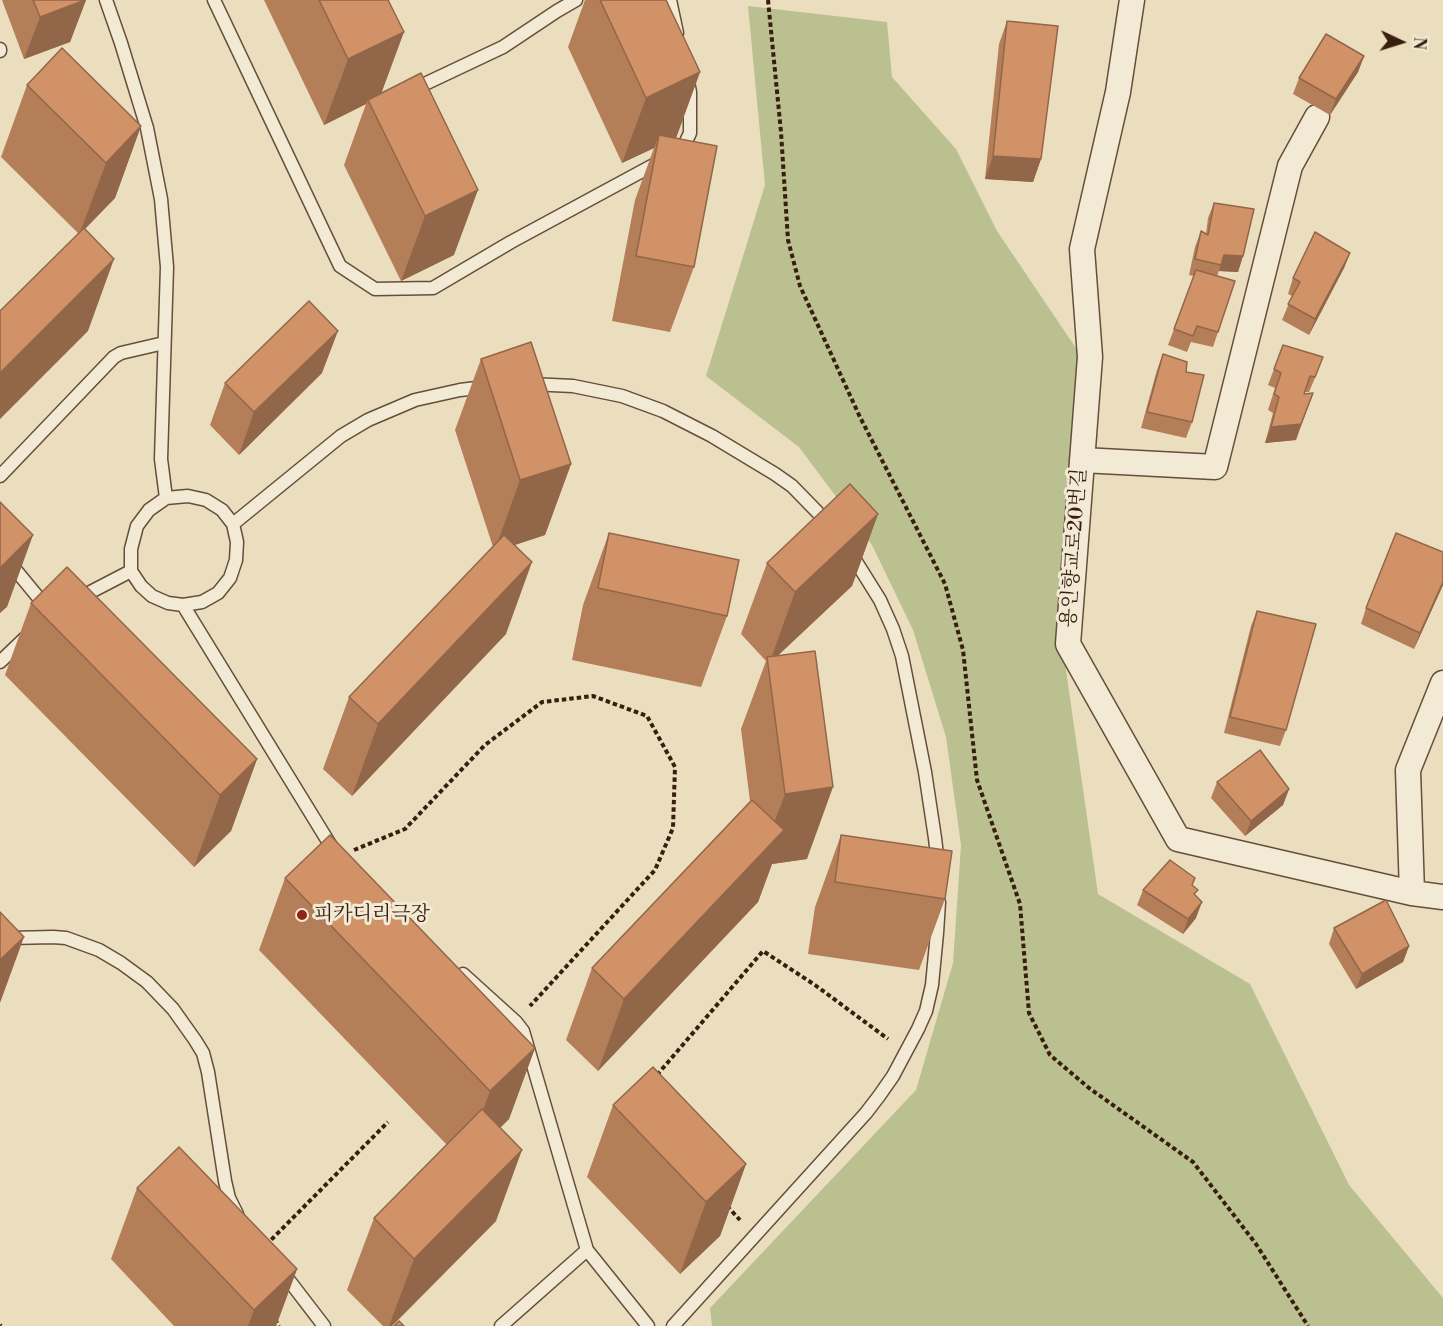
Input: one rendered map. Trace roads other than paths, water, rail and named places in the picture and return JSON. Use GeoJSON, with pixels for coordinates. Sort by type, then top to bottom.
{"type":"FeatureCollection","features":[{"type":"Feature","properties":{"kind":"street","name":"용인향교로20번길"},"geometry":{"type":"LineString","coordinates":[[1132,0],[1118,92],[1082,249],[1090,357],[1068,644],[1178,839],[1412,893],[1443,897]]}},
{"type":"Feature","properties":{"kind":"street"},"geometry":{"type":"LineString","coordinates":[[1082,460],[1215,467],[1290,166],[1317,117]]}},
{"type":"Feature","properties":{"kind":"street"},"geometry":{"type":"LineString","coordinates":[[1412,893],[1408,770],[1443,683]]}},
{"type":"Feature","properties":{"kind":"lane"},"geometry":{"type":"LineString","coordinates":[[106,0],[122,43],[147,128],[161,198],[167,267],[161,459],[166,498]]}},
{"type":"Feature","properties":{"kind":"lane"},"geometry":{"type":"LineString","coordinates":[[214,0],[340,266],[375,289],[433,288],[511,242],[682,150],[690,132],[690,92],[685,69]]}},
{"type":"Feature","properties":{"kind":"lane"},"geometry":{"type":"LineString","coordinates":[[401,95],[502,47],[576,0]]}},
{"type":"Feature","properties":{"kind":"lane"},"geometry":{"type":"LineString","coordinates":[[670,0],[680,46]]}},
{"type":"Feature","properties":{"kind":"lane"},"geometry":{"type":"LineString","coordinates":[[0,477],[114,357],[121,353],[164,344]]}},
{"type":"Feature","properties":{"kind":"lane"},"geometry":{"type":"LineString","coordinates":[[516,384],[573,386],[622,396],[663,411],[757,462],[792,486],[820,514],[865,574],[880,600],[902,656],[927,783],[938,873]]}},
{"type":"Feature","properties":{"kind":"lane"},"geometry":{"type":"LineString","coordinates":[[233,524],[341,436],[368,420],[415,400],[460,390],[494,386]]}},
{"type":"Feature","properties":{"kind":"lane"},"geometry":{"type":"LineString","coordinates":[[188,496],[206,500],[222,510],[233,524],[237,542],[236,560],[230,578],[218,593],[202,602],[183,605],[168,603],[153,596],[141,586],[131,570],[131,549],[137,526],[149,510],[166,498],[188,496]]}},
{"type":"Feature","properties":{"kind":"lane"},"geometry":{"type":"LineString","coordinates":[[0,551],[52,614]]}},
{"type":"Feature","properties":{"kind":"lane"},"geometry":{"type":"LineString","coordinates":[[0,662],[52,614],[131,570]]}},
{"type":"Feature","properties":{"kind":"lane"},"geometry":{"type":"LineString","coordinates":[[183,605],[340,860]]}},
{"type":"Feature","properties":{"kind":"lane"},"geometry":{"type":"LineString","coordinates":[[673,1326],[866,1113],[893,1076],[926,1011],[932,985],[939,890]]}},
{"type":"Feature","properties":{"kind":"lane"},"geometry":{"type":"LineString","coordinates":[[0,934],[11,938],[66,938],[99,950],[147,982],[173,1009],[203,1053],[229,1198],[243,1221]]}},
{"type":"Feature","properties":{"kind":"lane"},"geometry":{"type":"LineString","coordinates":[[454,966],[523,1031],[587,1250],[648,1326]]}},
{"type":"Feature","properties":{"kind":"lane"},"geometry":{"type":"LineString","coordinates":[[264,1246],[324,1326]]}},
{"type":"Feature","properties":{"kind":"lane"},"geometry":{"type":"LineString","coordinates":[[501,1326],[587,1250]]}},
{"type":"Feature","properties":{"kind":"place","name":"피카디리극장"},"geometry":{"type":"Point","coordinates":[302,915]}}]}
